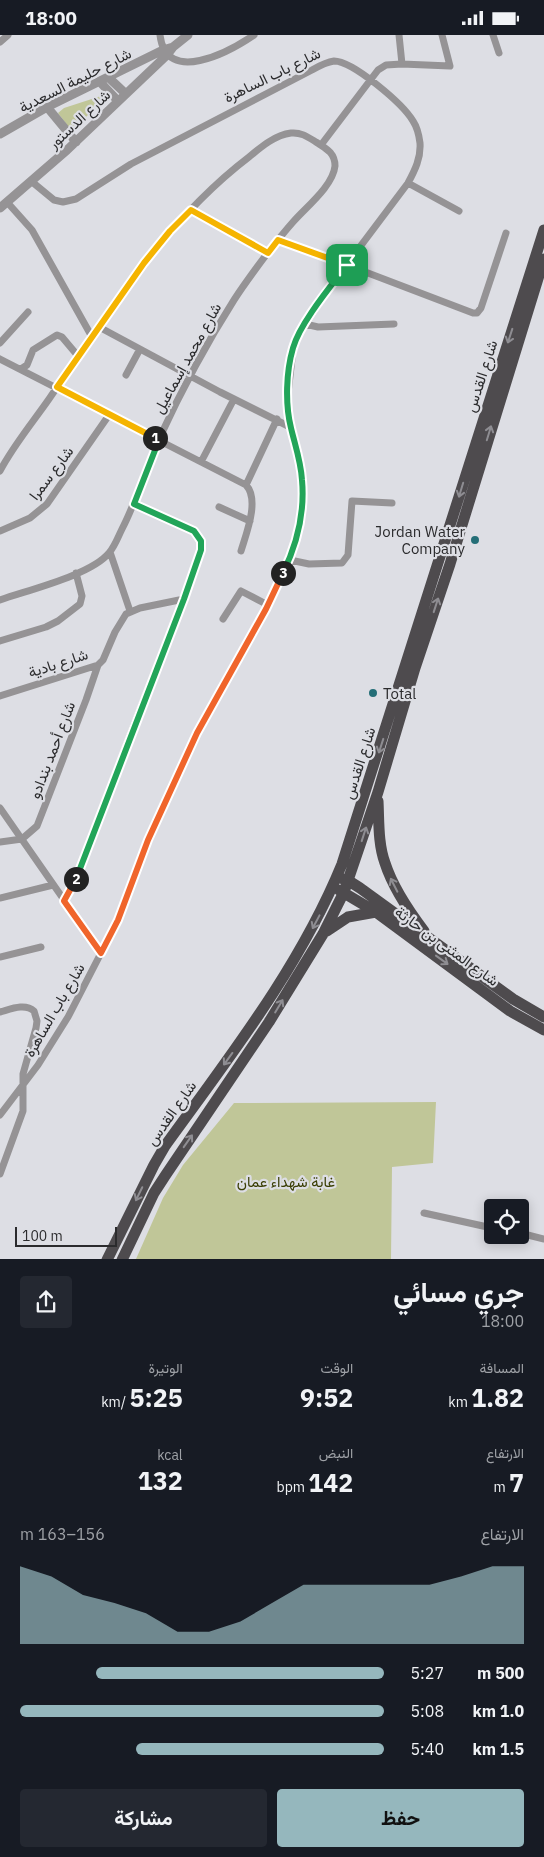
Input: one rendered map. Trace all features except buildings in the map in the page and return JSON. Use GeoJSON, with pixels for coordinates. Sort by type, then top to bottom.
{"type":"FeatureCollection","features":[{"type":"Feature","properties":{"kind":"highway","name":"شارع القدس"},"geometry":{"type":"LineString","coordinates":[[107,1259],[154,1165],[171,1138],[256,1020],[313,927],[335,882],[409,657],[544,231]]}},
{"type":"Feature","properties":{"kind":"highway","name":"شارع القدس"},"geometry":{"type":"LineString","coordinates":[[122,1259],[165,1175],[269,1022],[323,934],[349,881],[415,668],[450,564],[544,259]]}},
{"type":"Feature","properties":{"kind":"highway"},"geometry":{"type":"LineString","coordinates":[[378,792],[384,861],[404,904],[430,940]]}},
{"type":"Feature","properties":{"kind":"highway","name":"شارع المثنى بن حارثة"},"geometry":{"type":"LineString","coordinates":[[335,882],[349,881],[513,999],[544,1017]]}},
{"type":"Feature","properties":{"kind":"highway","name":"شارع المثنى بن حارثة"},"geometry":{"type":"LineString","coordinates":[[335,882],[344,892],[376,912],[510,1011],[544,1030]]}},
{"type":"Feature","properties":{"kind":"highway"},"geometry":{"type":"LineString","coordinates":[[323,934],[348,917],[376,912]]}},
{"type":"Feature","properties":{"kind":"street"},"geometry":{"type":"LineString","coordinates":[[0,42],[8,35]]}},
{"type":"Feature","properties":{"kind":"street"},"geometry":{"type":"LineString","coordinates":[[160,35],[165,52],[172,59],[183,62],[204,60],[254,35]]}},
{"type":"Feature","properties":{"kind":"street","name":"شارع الدستور"},"geometry":{"type":"LineString","coordinates":[[3,205],[76,142],[126,95],[165,52],[188,35]]}},
{"type":"Feature","properties":{"kind":"street"},"geometry":{"type":"LineString","coordinates":[[399,35],[402,64]]}},
{"type":"Feature","properties":{"kind":"street"},"geometry":{"type":"LineString","coordinates":[[1,467],[150,257],[170,231],[222,177],[275,138],[287,134],[299,133],[321,145],[370,80],[384,66],[402,64],[450,66],[442,35]]}},
{"type":"Feature","properties":{"kind":"street"},"geometry":{"type":"LineString","coordinates":[[494,35],[499,53]]}},
{"type":"Feature","properties":{"kind":"street","name":"شارع حليمة السعدية"},"geometry":{"type":"LineString","coordinates":[[0,134],[47,107],[165,52]]}},
{"type":"Feature","properties":{"kind":"street","name":"شارع باب الساهرة"},"geometry":{"type":"LineString","coordinates":[[0,1115],[23,1086],[60,1031],[101,953],[118,920],[148,840],[204,717],[268,605],[290,560],[303,502],[300,465],[290,427],[288,393],[293,350],[305,324],[408,183],[417,165],[420,142],[417,130],[409,115],[400,104],[370,80],[339,62],[326,63],[143,157],[70,201],[54,200],[31,181]]}},
{"type":"Feature","properties":{"kind":"street"},"geometry":{"type":"LineString","coordinates":[[109,78],[126,95]]}},
{"type":"Feature","properties":{"kind":"street"},"geometry":{"type":"LineString","coordinates":[[100,82],[118,101]]}},
{"type":"Feature","properties":{"kind":"street"},"geometry":{"type":"LineString","coordinates":[[47,107],[76,142]]}},
{"type":"Feature","properties":{"kind":"street","name":"شارع محمد إسماعيل"},"geometry":{"type":"LineString","coordinates":[[0,600],[76,573],[101,560],[110,552],[134,504],[159,440],[190,377],[234,300],[278,240],[321,192],[332,175],[335,166],[334,157],[330,151],[321,145]]}},
{"type":"Feature","properties":{"kind":"street"},"geometry":{"type":"LineString","coordinates":[[408,183],[459,211]]}},
{"type":"Feature","properties":{"kind":"street"},"geometry":{"type":"LineString","coordinates":[[3,205],[32,230],[92,337]]}},
{"type":"Feature","properties":{"kind":"street"},"geometry":{"type":"LineString","coordinates":[[191,210],[268,253]]}},
{"type":"Feature","properties":{"kind":"street"},"geometry":{"type":"LineString","coordinates":[[278,240],[467,311],[477,313],[481,308],[506,233]]}},
{"type":"Feature","properties":{"kind":"street"},"geometry":{"type":"LineString","coordinates":[[0,343],[28,312]]}},
{"type":"Feature","properties":{"kind":"street"},"geometry":{"type":"LineString","coordinates":[[305,324],[318,327],[394,324]]}},
{"type":"Feature","properties":{"kind":"street"},"geometry":{"type":"LineString","coordinates":[[99,327],[190,377],[290,427]]}},
{"type":"Feature","properties":{"kind":"street"},"geometry":{"type":"LineString","coordinates":[[21,369],[27,365],[33,350],[56,335],[62,337],[78,356]]}},
{"type":"Feature","properties":{"kind":"street"},"geometry":{"type":"LineString","coordinates":[[126,375],[140,349]]}},
{"type":"Feature","properties":{"kind":"street"},"geometry":{"type":"LineString","coordinates":[[0,359],[246,485],[250,490],[253,501],[250,521],[241,551]]}},
{"type":"Feature","properties":{"kind":"street"},"geometry":{"type":"LineString","coordinates":[[201,462],[234,399]]}},
{"type":"Feature","properties":{"kind":"street","name":"شارع سمرا"},"geometry":{"type":"LineString","coordinates":[[0,531],[30,518],[47,504],[109,415]]}},
{"type":"Feature","properties":{"kind":"street"},"geometry":{"type":"LineString","coordinates":[[246,485],[277,419]]}},
{"type":"Feature","properties":{"kind":"street"},"geometry":{"type":"LineString","coordinates":[[290,560],[309,564],[342,563],[348,555],[352,501],[392,503]]}},
{"type":"Feature","properties":{"kind":"street"},"geometry":{"type":"LineString","coordinates":[[64,901],[84,860],[201,550],[201,541],[194,531],[134,504]]}},
{"type":"Feature","properties":{"kind":"street"},"geometry":{"type":"LineString","coordinates":[[219,507],[250,521]]}},
{"type":"Feature","properties":{"kind":"street"},"geometry":{"type":"LineString","coordinates":[[110,552],[130,611],[140,607],[184,599]]}},
{"type":"Feature","properties":{"kind":"street"},"geometry":{"type":"LineString","coordinates":[[0,641],[46,627],[58,621],[80,604],[82,596],[76,573]]}},
{"type":"Feature","properties":{"kind":"street"},"geometry":{"type":"LineString","coordinates":[[223,619],[241,591],[268,605]]}},
{"type":"Feature","properties":{"kind":"street","name":"شارع بادية"},"geometry":{"type":"LineString","coordinates":[[0,696],[98,665],[103,661],[120,622],[130,611]]}},
{"type":"Feature","properties":{"kind":"street","name":"شارع أحمد بندادو"},"geometry":{"type":"LineString","coordinates":[[22,839],[33,831],[41,817],[98,665]]}},
{"type":"Feature","properties":{"kind":"street"},"geometry":{"type":"LineString","coordinates":[[0,807],[101,953]]}},
{"type":"Feature","properties":{"kind":"street"},"geometry":{"type":"LineString","coordinates":[[0,842],[22,839]]}},
{"type":"Feature","properties":{"kind":"street"},"geometry":{"type":"LineString","coordinates":[[0,898],[53,885]]}},
{"type":"Feature","properties":{"kind":"street"},"geometry":{"type":"LineString","coordinates":[[0,957],[41,947]]}},
{"type":"Feature","properties":{"kind":"street"},"geometry":{"type":"LineString","coordinates":[[0,1011],[26,1007],[33,1009],[36,1016],[35,1035],[24,1068],[24,1102],[20,1120],[0,1174]]}},
{"type":"Feature","properties":{"kind":"street"},"geometry":{"type":"LineString","coordinates":[[424,1213],[484,1226]]}},
{"type":"Feature","properties":{"kind":"street"},"geometry":{"type":"LineString","coordinates":[[529,1235],[544,1239]]}},
{"type":"Feature","properties":{"kind":"green space"},"geometry":{"type":"Polygon","coordinates":[[[101,96],[102,103],[71,130],[58,113],[64,108],[101,96]]]}},
{"type":"Feature","properties":{"kind":"green space","name":"غابة شهداء عمان"},"geometry":{"type":"Polygon","coordinates":[[[436,1102],[433,1163],[392,1167],[391,1259],[136,1259],[163,1198],[183,1165],[234,1103],[436,1102]]]}},
{"type":"Feature","properties":{"kind":"place","name":"Jordan Water Company"},"geometry":{"type":"Point","coordinates":[475,540]}},
{"type":"Feature","properties":{"kind":"place","name":"Total"},"geometry":{"type":"Point","coordinates":[373,693]}},
{"type":"Feature","properties":{"kind":"route"},"geometry":{"type":"LineString","coordinates":[[191,210],[268,253],[278,240],[347,265],[305,324],[293,350],[288,410],[290,427],[300,465],[303,502],[301,519],[290,560],[266,609],[204,717],[148,840],[118,920],[101,953],[64,901],[76,881],[134,725],[184,599],[202,544],[194,531],[134,504],[159,440],[57,387],[144,263],[170,231],[191,210]]}}]}
